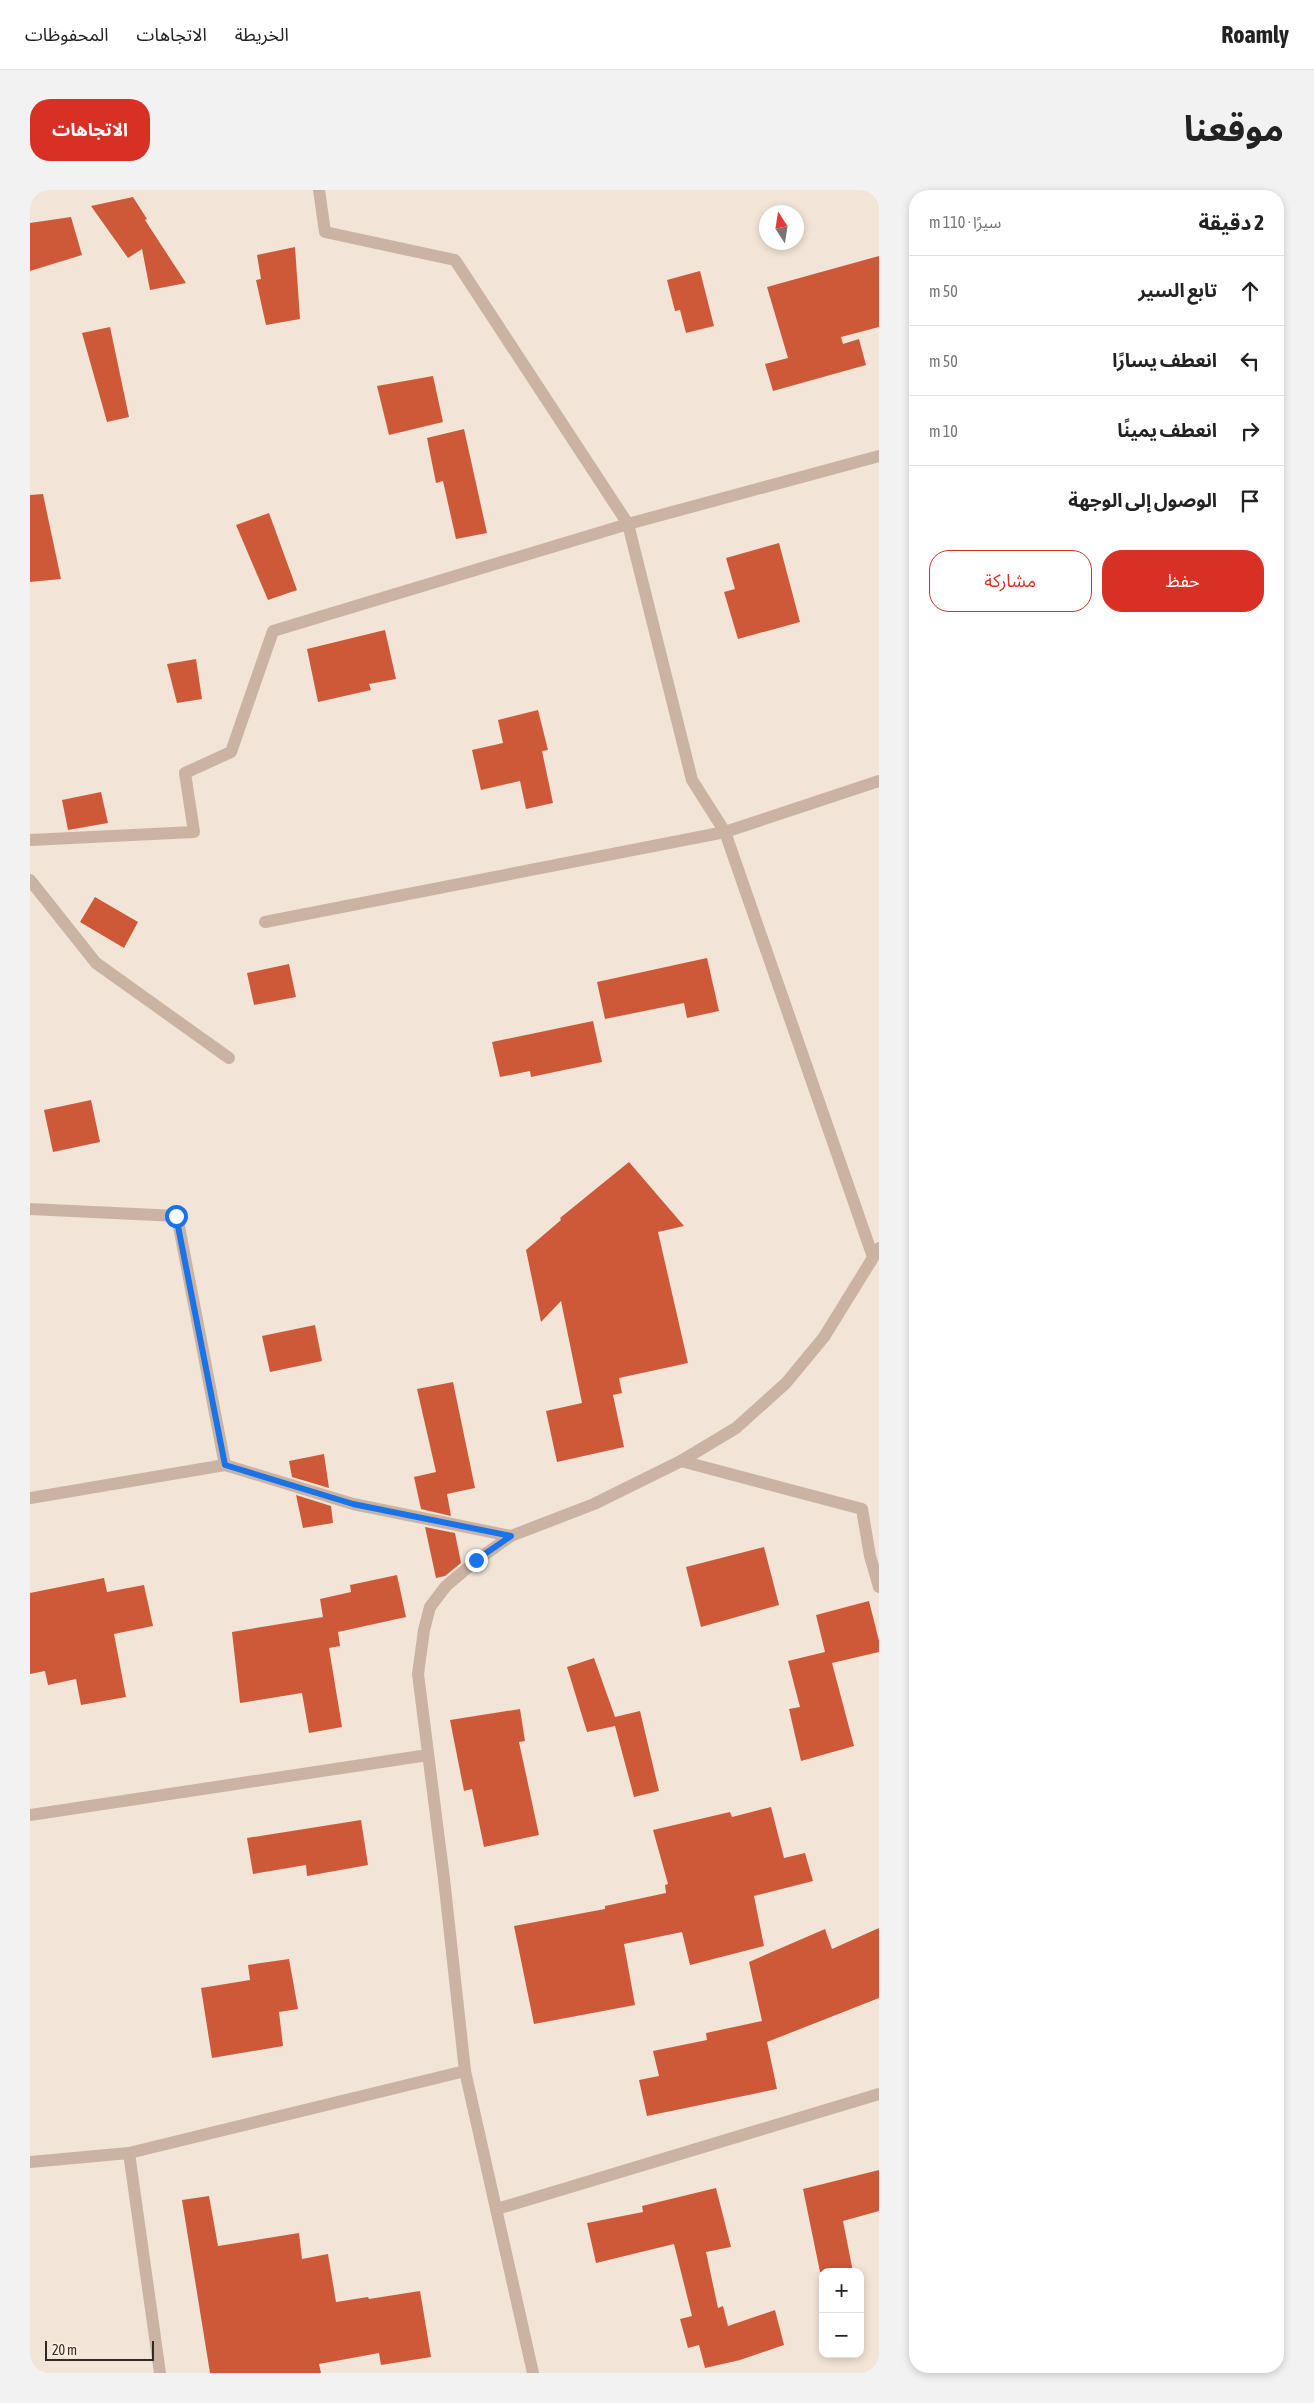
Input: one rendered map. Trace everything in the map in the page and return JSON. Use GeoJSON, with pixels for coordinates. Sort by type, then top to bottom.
{"type":"FeatureCollection","features":[{"type":"Feature","properties":{"kind":"street"},"geometry":{"type":"LineString","coordinates":[[319,190],[326,232],[455,260],[628,524],[692,780],[725,832],[876,1253],[824,1337],[786,1383],[736,1428],[681,1460],[594,1504],[511,1536],[476,1560],[446,1586],[430,1607],[424,1630],[418,1674],[444,1879],[465,2071],[533,2373]]}},
{"type":"Feature","properties":{"kind":"street"},"geometry":{"type":"LineString","coordinates":[[30,840],[194,832],[185,773],[231,752],[273,631],[628,524],[879,456]]}},
{"type":"Feature","properties":{"kind":"street"},"geometry":{"type":"LineString","coordinates":[[265,922],[725,832],[879,781]]}},
{"type":"Feature","properties":{"kind":"street"},"geometry":{"type":"LineString","coordinates":[[30,880],[96,963],[229,1058]]}},
{"type":"Feature","properties":{"kind":"street"},"geometry":{"type":"LineString","coordinates":[[30,1209],[176,1216],[225,1465]]}},
{"type":"Feature","properties":{"kind":"street"},"geometry":{"type":"LineString","coordinates":[[681,1460],[862,1509],[870,1556],[879,1587]]}},
{"type":"Feature","properties":{"kind":"street"},"geometry":{"type":"LineString","coordinates":[[30,1498],[225,1465],[353,1504],[511,1536]]}},
{"type":"Feature","properties":{"kind":"street"},"geometry":{"type":"LineString","coordinates":[[30,1814],[428,1755]]}},
{"type":"Feature","properties":{"kind":"street"},"geometry":{"type":"LineString","coordinates":[[30,2162],[129,2153],[465,2071]]}},
{"type":"Feature","properties":{"kind":"street"},"geometry":{"type":"LineString","coordinates":[[497,2209],[879,2094]]}},
{"type":"Feature","properties":{"kind":"street"},"geometry":{"type":"LineString","coordinates":[[129,2153],[160,2373]]}},
{"type":"Feature","properties":{"kind":"building"},"geometry":{"type":"Polygon","coordinates":[[[133,197],[147,219],[145,220],[186,283],[150,290],[142,249],[128,258],[91,206],[133,197]]]}},
{"type":"Feature","properties":{"kind":"building"},"geometry":{"type":"Polygon","coordinates":[[[71,217],[82,255],[30,271],[30,223],[71,217]]]}},
{"type":"Feature","properties":{"kind":"building"},"geometry":{"type":"Polygon","coordinates":[[[295,247],[300,319],[266,325],[256,280],[261,279],[257,255],[295,247]]]}},
{"type":"Feature","properties":{"kind":"building"},"geometry":{"type":"Polygon","coordinates":[[[879,256],[879,327],[841,337],[843,344],[859,339],[866,365],[773,391],[765,364],[788,358],[767,287],[879,256]]]}},
{"type":"Feature","properties":{"kind":"building"},"geometry":{"type":"Polygon","coordinates":[[[700,271],[714,326],[686,333],[680,310],[675,311],[667,280],[700,271]]]}},
{"type":"Feature","properties":{"kind":"building"},"geometry":{"type":"Polygon","coordinates":[[[110,327],[129,417],[107,422],[82,333],[110,327]]]}},
{"type":"Feature","properties":{"kind":"building"},"geometry":{"type":"Polygon","coordinates":[[[433,376],[443,422],[389,435],[377,386],[433,376]]]}},
{"type":"Feature","properties":{"kind":"building"},"geometry":{"type":"Polygon","coordinates":[[[464,429],[487,533],[456,539],[443,481],[436,483],[427,438],[464,429]]]}},
{"type":"Feature","properties":{"kind":"building"},"geometry":{"type":"Polygon","coordinates":[[[43,494],[61,579],[30,582],[30,495],[43,494]]]}},
{"type":"Feature","properties":{"kind":"building"},"geometry":{"type":"Polygon","coordinates":[[[269,513],[297,590],[268,600],[236,525],[269,513]]]}},
{"type":"Feature","properties":{"kind":"building"},"geometry":{"type":"Polygon","coordinates":[[[779,543],[800,622],[738,639],[724,592],[735,589],[726,558],[779,543]]]}},
{"type":"Feature","properties":{"kind":"building"},"geometry":{"type":"Polygon","coordinates":[[[385,630],[396,679],[369,684],[371,690],[318,702],[307,649],[385,630]]]}},
{"type":"Feature","properties":{"kind":"building"},"geometry":{"type":"Polygon","coordinates":[[[196,659],[202,699],[177,703],[167,664],[196,659]]]}},
{"type":"Feature","properties":{"kind":"building"},"geometry":{"type":"Polygon","coordinates":[[[538,710],[548,750],[542,751],[553,803],[526,809],[520,781],[481,790],[472,750],[503,743],[498,720],[538,710]]]}},
{"type":"Feature","properties":{"kind":"building"},"geometry":{"type":"Polygon","coordinates":[[[101,792],[108,823],[68,830],[62,800],[101,792]]]}},
{"type":"Feature","properties":{"kind":"building"},"geometry":{"type":"Polygon","coordinates":[[[95,897],[138,922],[124,948],[80,922],[95,897]]]}},
{"type":"Feature","properties":{"kind":"building"},"geometry":{"type":"Polygon","coordinates":[[[707,958],[719,1011],[687,1018],[684,1003],[605,1019],[597,982],[707,958]]]}},
{"type":"Feature","properties":{"kind":"building"},"geometry":{"type":"Polygon","coordinates":[[[289,964],[296,997],[254,1005],[247,973],[289,964]]]}},
{"type":"Feature","properties":{"kind":"building"},"geometry":{"type":"Polygon","coordinates":[[[593,1021],[602,1062],[531,1077],[530,1071],[500,1077],[492,1042],[593,1021]]]}},
{"type":"Feature","properties":{"kind":"building"},"geometry":{"type":"Polygon","coordinates":[[[91,1100],[100,1142],[53,1152],[44,1110],[91,1100]]]}},
{"type":"Feature","properties":{"kind":"building"},"geometry":{"type":"Polygon","coordinates":[[[629,1162],[684,1226],[658,1232],[688,1363],[619,1378],[622,1393],[613,1395],[624,1447],[557,1462],[546,1411],[582,1403],[561,1301],[541,1322],[526,1250],[561,1220],[560,1218],[629,1162]]]}},
{"type":"Feature","properties":{"kind":"building"},"geometry":{"type":"Polygon","coordinates":[[[315,1325],[322,1361],[270,1372],[262,1336],[315,1325]]]}},
{"type":"Feature","properties":{"kind":"building"},"geometry":{"type":"Polygon","coordinates":[[[453,1382],[475,1488],[447,1494],[451,1516],[421,1509],[414,1477],[436,1472],[417,1389],[453,1382]]]}},
{"type":"Feature","properties":{"kind":"building"},"geometry":{"type":"Polygon","coordinates":[[[324,1454],[329,1488],[292,1477],[289,1461],[324,1454]]]}},
{"type":"Feature","properties":{"kind":"building"},"geometry":{"type":"Polygon","coordinates":[[[296,1495],[331,1506],[333,1523],[303,1528],[296,1495]]]}},
{"type":"Feature","properties":{"kind":"building"},"geometry":{"type":"Polygon","coordinates":[[[425,1527],[455,1533],[461,1563],[445,1576],[436,1578],[425,1527]]]}},
{"type":"Feature","properties":{"kind":"building"},"geometry":{"type":"Polygon","coordinates":[[[764,1547],[779,1605],[701,1627],[686,1567],[764,1547]]]}},
{"type":"Feature","properties":{"kind":"building"},"geometry":{"type":"Polygon","coordinates":[[[397,1575],[406,1617],[338,1632],[340,1646],[329,1648],[342,1727],[309,1733],[302,1693],[240,1703],[232,1632],[323,1617],[320,1599],[351,1592],[350,1585],[397,1575]]]}},
{"type":"Feature","properties":{"kind":"building"},"geometry":{"type":"Polygon","coordinates":[[[104,1578],[107,1592],[144,1585],[153,1626],[114,1634],[126,1697],[81,1705],[76,1679],[48,1685],[45,1671],[30,1674],[30,1593],[104,1578]]]}},
{"type":"Feature","properties":{"kind":"building"},"geometry":{"type":"Polygon","coordinates":[[[869,1601],[879,1641],[879,1652],[832,1663],[854,1746],[801,1761],[789,1709],[800,1707],[788,1661],[825,1652],[816,1615],[869,1601]]]}},
{"type":"Feature","properties":{"kind":"building"},"geometry":{"type":"Polygon","coordinates":[[[594,1658],[615,1717],[640,1711],[659,1791],[634,1797],[615,1726],[587,1732],[567,1667],[594,1658]]]}},
{"type":"Feature","properties":{"kind":"building"},"geometry":{"type":"Polygon","coordinates":[[[520,1709],[525,1741],[519,1742],[539,1835],[484,1847],[472,1789],[464,1791],[450,1720],[520,1709]]]}},
{"type":"Feature","properties":{"kind":"building"},"geometry":{"type":"Polygon","coordinates":[[[771,1807],[784,1858],[805,1853],[813,1881],[754,1896],[764,1946],[690,1965],[682,1932],[624,1944],[635,2005],[534,2024],[514,1926],[605,1909],[605,1906],[666,1893],[665,1885],[668,1884],[653,1830],[730,1812],[732,1817],[771,1807]]]}},
{"type":"Feature","properties":{"kind":"building"},"geometry":{"type":"Polygon","coordinates":[[[361,1820],[368,1865],[307,1876],[306,1865],[253,1874],[247,1838],[361,1820]]]}},
{"type":"Feature","properties":{"kind":"building"},"geometry":{"type":"Polygon","coordinates":[[[879,1928],[879,1998],[767,2042],[777,2089],[647,2116],[639,2080],[659,2076],[653,2051],[707,2040],[706,2033],[762,2021],[749,1962],[825,1929],[832,1949],[879,1928]]]}},
{"type":"Feature","properties":{"kind":"building"},"geometry":{"type":"Polygon","coordinates":[[[289,1959],[298,2009],[279,2012],[283,2046],[212,2058],[201,1988],[250,1980],[248,1965],[289,1959]]]}},
{"type":"Feature","properties":{"kind":"building"},"geometry":{"type":"Polygon","coordinates":[[[879,2170],[879,2211],[843,2221],[852,2268],[819,2268],[803,2189],[879,2170]]]}},
{"type":"Feature","properties":{"kind":"building"},"geometry":{"type":"Polygon","coordinates":[[[716,2188],[731,2247],[706,2252],[718,2308],[723,2306],[728,2326],[775,2310],[784,2345],[740,2360],[705,2368],[699,2345],[688,2348],[680,2319],[692,2316],[674,2244],[596,2263],[587,2223],[643,2212],[642,2206],[716,2188]]]}},
{"type":"Feature","properties":{"kind":"building"},"geometry":{"type":"Polygon","coordinates":[[[209,2196],[218,2246],[299,2233],[302,2259],[328,2254],[336,2302],[420,2291],[431,2357],[381,2365],[379,2353],[319,2364],[321,2373],[210,2373],[182,2200],[209,2196]]]}},
{"type":"Feature","properties":{"kind":"route"},"geometry":{"type":"LineString","coordinates":[[176,1216],[225,1465],[353,1504],[511,1536],[476,1560]]}}]}
